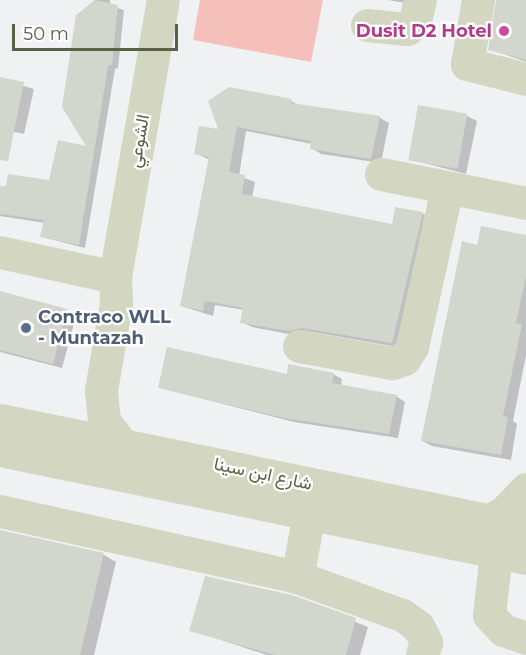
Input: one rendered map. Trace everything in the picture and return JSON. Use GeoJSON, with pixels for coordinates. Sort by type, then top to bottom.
{"type":"FeatureCollection","features":[{"type":"Feature","properties":{"kind":"street","name":"الشوعي"},"geometry":{"type":"LineString","coordinates":[[65,432],[87,400],[115,279],[163,0]]}},
{"type":"Feature","properties":{"kind":"street"},"geometry":{"type":"LineString","coordinates":[[368,25],[407,29],[415,21],[420,0]]}},
{"type":"Feature","properties":{"kind":"street"},"geometry":{"type":"LineString","coordinates":[[478,0],[467,64],[526,79]]}},
{"type":"Feature","properties":{"kind":"street"},"geometry":{"type":"LineString","coordinates":[[381,174],[526,203]]}},
{"type":"Feature","properties":{"kind":"street"},"geometry":{"type":"LineString","coordinates":[[298,346],[392,363],[404,359],[412,347],[447,188]]}},
{"type":"Feature","properties":{"kind":"street"},"geometry":{"type":"LineString","coordinates":[[0,252],[115,279]]}},
{"type":"Feature","properties":{"kind":"street","name":"الشوعي"},"geometry":{"type":"LineString","coordinates":[[115,279],[116,303],[101,405],[104,420],[122,445]]}},
{"type":"Feature","properties":{"kind":"street","name":"شارع ابن سينا"},"geometry":{"type":"LineString","coordinates":[[0,420],[526,528]]}},
{"type":"Feature","properties":{"kind":"street","name":"شارع ابن سينا"},"geometry":{"type":"LineString","coordinates":[[0,450],[511,555]]}},
{"type":"Feature","properties":{"kind":"street"},"geometry":{"type":"LineString","coordinates":[[488,521],[504,512],[526,489]]}},
{"type":"Feature","properties":{"kind":"street"},"geometry":{"type":"LineString","coordinates":[[0,511],[297,577],[402,615],[418,626],[426,642],[422,655]]}},
{"type":"Feature","properties":{"kind":"street"},"geometry":{"type":"LineString","coordinates":[[297,577],[309,514]]}},
{"type":"Feature","properties":{"kind":"street"},"geometry":{"type":"LineString","coordinates":[[511,555],[489,615],[503,630],[526,638]]}},
{"type":"Feature","properties":{"kind":"shaded area"},"geometry":{"type":"Polygon","coordinates":[[[200,0],[323,0],[311,62],[193,40],[200,0]]]}},
{"type":"Feature","properties":{"kind":"building"},"geometry":{"type":"Polygon","coordinates":[[[95,0],[118,5],[112,65],[108,66],[79,245],[40,237],[44,220],[0,214],[0,186],[6,187],[8,174],[49,180],[58,140],[86,146],[62,107],[76,15],[95,0]]]}},
{"type":"Feature","properties":{"kind":"building","name":"Dusit D2 Hotel"},"geometry":{"type":"Polygon","coordinates":[[[496,0],[526,0],[526,60],[488,50],[496,0]]]}},
{"type":"Feature","properties":{"kind":"building"},"geometry":{"type":"Polygon","coordinates":[[[0,77],[24,82],[8,161],[0,160],[0,77]]]}},
{"type":"Feature","properties":{"kind":"building"},"geometry":{"type":"Polygon","coordinates":[[[229,87],[292,99],[291,103],[380,116],[371,159],[310,149],[311,141],[237,127],[229,172],[245,175],[242,194],[392,224],[395,207],[423,212],[392,343],[302,328],[289,331],[240,323],[243,308],[205,301],[203,311],[180,306],[209,157],[194,154],[199,126],[218,129],[208,101],[229,87]]]}},
{"type":"Feature","properties":{"kind":"building"},"geometry":{"type":"Polygon","coordinates":[[[418,105],[467,114],[458,169],[408,160],[418,105]]]}},
{"type":"Feature","properties":{"kind":"building"},"geometry":{"type":"Polygon","coordinates":[[[481,226],[526,235],[526,276],[516,323],[522,324],[503,416],[508,417],[501,455],[421,441],[462,241],[477,245],[481,226]]]}},
{"type":"Feature","properties":{"kind":"building"},"geometry":{"type":"Polygon","coordinates":[[[0,291],[67,309],[53,364],[0,350],[0,291]]]}},
{"type":"Feature","properties":{"kind":"building"},"geometry":{"type":"Polygon","coordinates":[[[167,347],[287,374],[288,364],[334,373],[332,383],[397,395],[389,434],[284,418],[158,388],[167,347]]]}},
{"type":"Feature","properties":{"kind":"building"},"geometry":{"type":"Polygon","coordinates":[[[0,530],[104,553],[80,655],[0,655],[0,530]]]}},
{"type":"Feature","properties":{"kind":"building"},"geometry":{"type":"Polygon","coordinates":[[[205,576],[292,595],[356,618],[346,655],[275,655],[189,631],[205,576]]]}},
{"type":"Feature","properties":{"kind":"place","name":"Dusit D2 Hotel"},"geometry":{"type":"Point","coordinates":[504,31]}},
{"type":"Feature","properties":{"kind":"place","name":"Contraco WLL - Muntazah"},"geometry":{"type":"Point","coordinates":[26,328]}}]}
